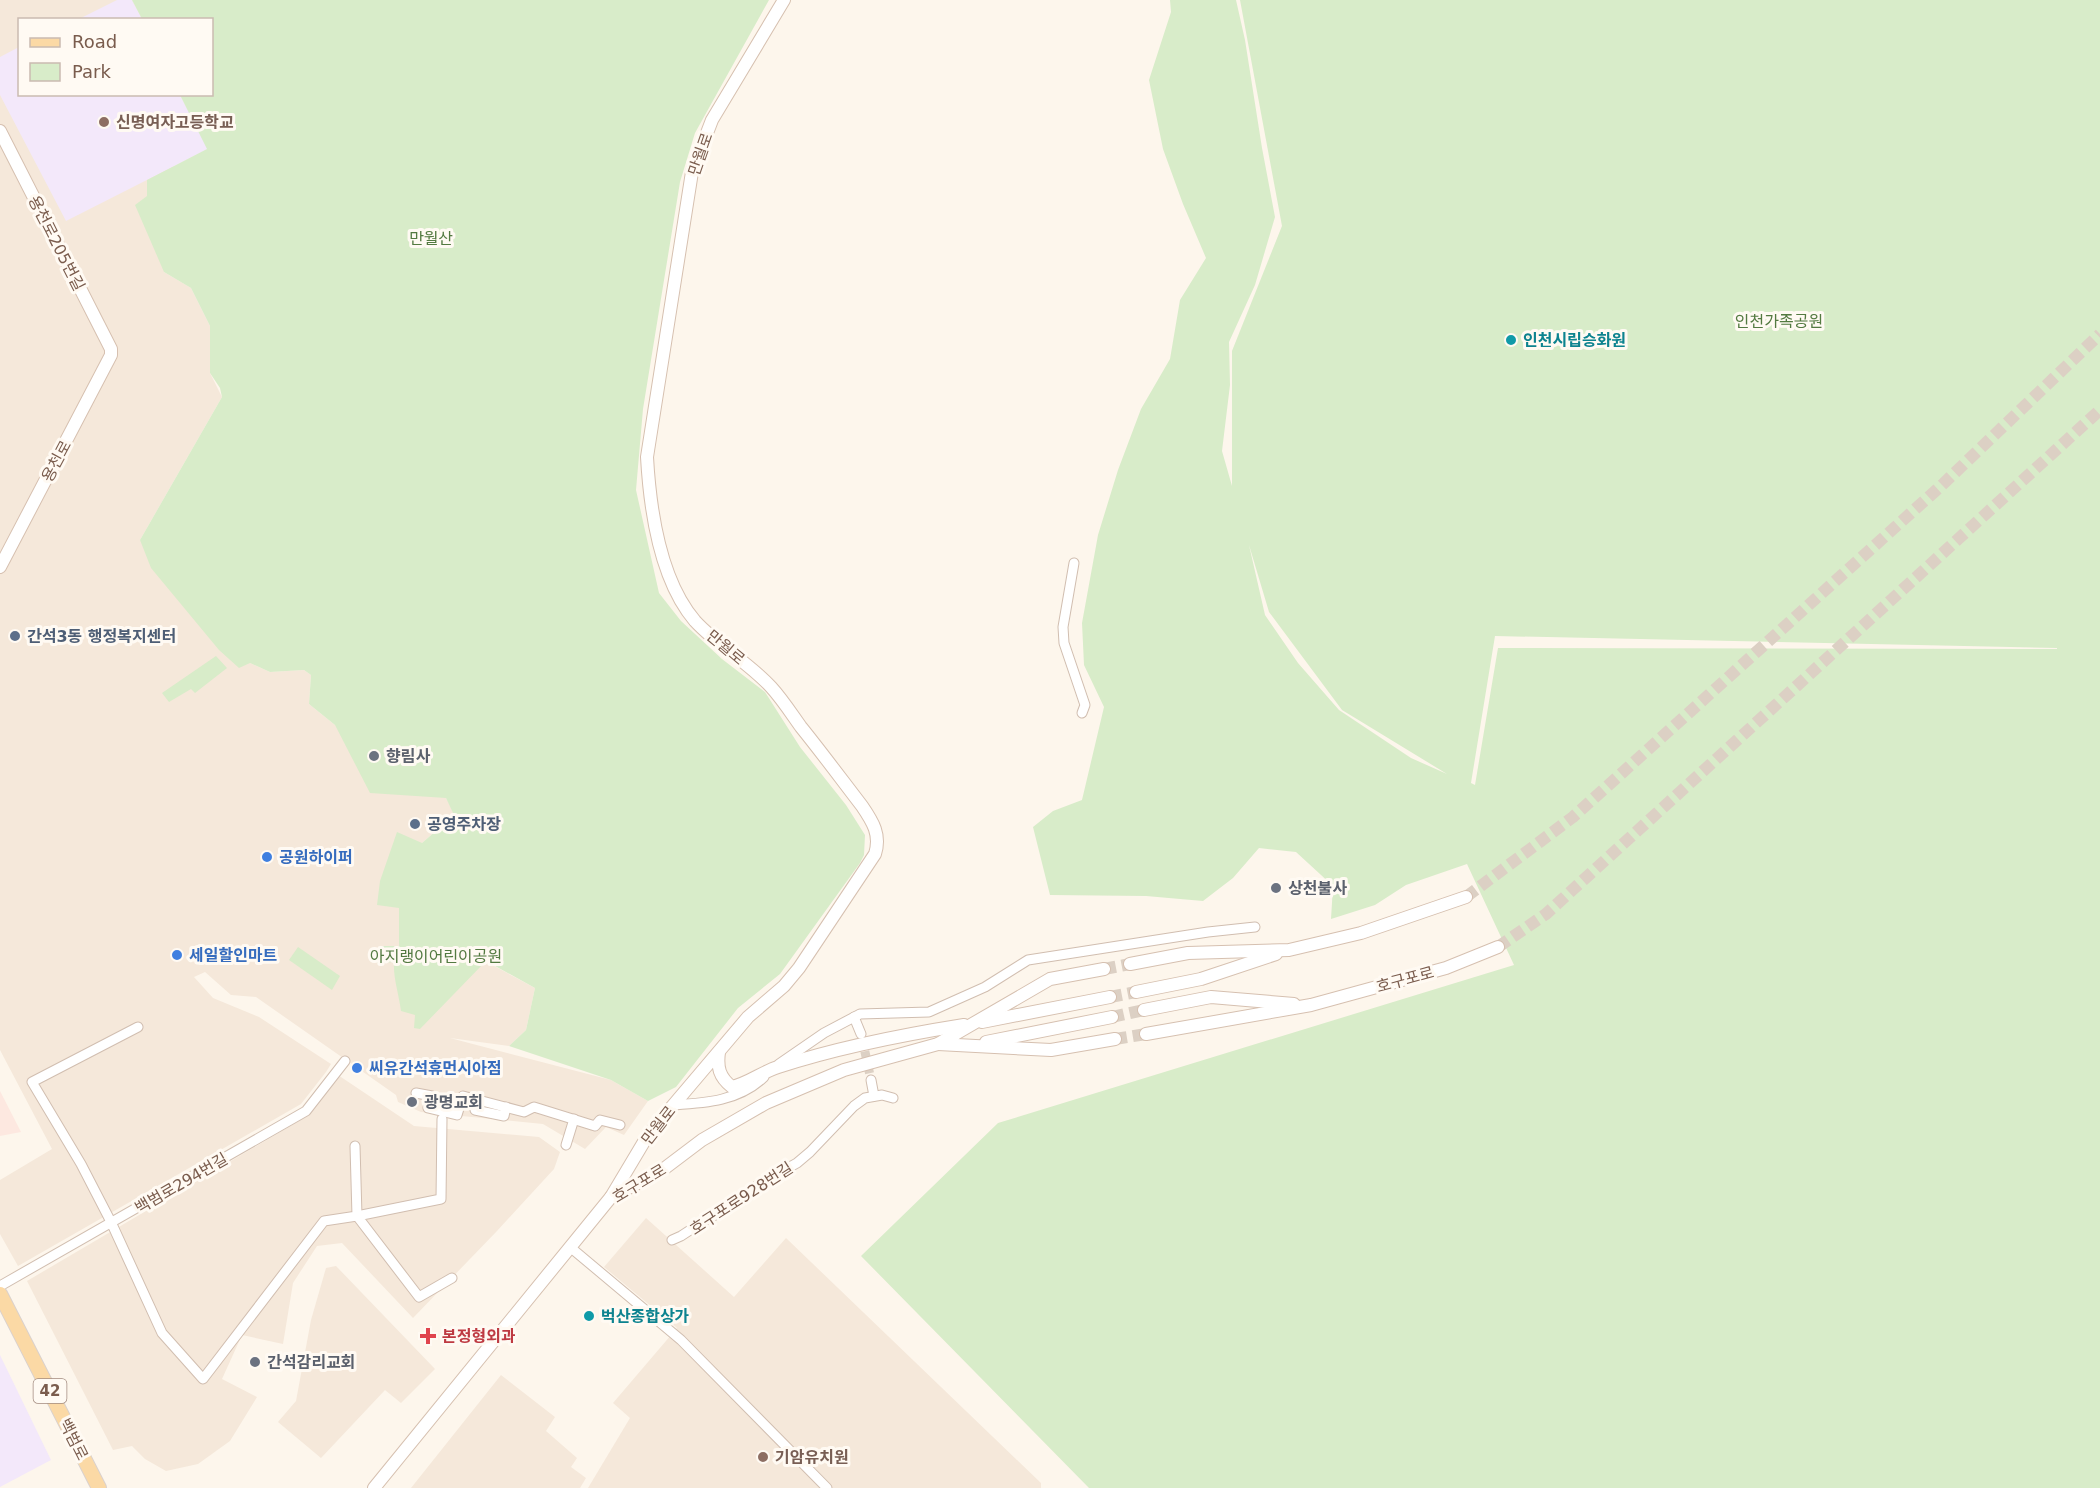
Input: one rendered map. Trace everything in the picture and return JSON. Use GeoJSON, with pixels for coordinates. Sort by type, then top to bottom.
{"type":"FeatureCollection","features":[{"type":"Feature","properties":{"kind":"main road","name":"만월로"},"geometry":{"type":"LineString","coordinates":[[611,1197],[648,1135],[748,1017],[784,986],[799,968],[875,854],[878,844],[874,824],[862,806],[771,687],[708,633],[680,599],[670,582],[665,567],[649,489],[647,458],[692,172],[712,120],[784,0]]}},
{"type":"Feature","properties":{"kind":"main road","name":"용천로205번길"},"geometry":{"type":"LineString","coordinates":[[0,131],[111,350],[111,355]]}},
{"type":"Feature","properties":{"kind":"main road","name":"용천로"},"geometry":{"type":"LineString","coordinates":[[0,567],[111,355]]}},
{"type":"Feature","properties":{"kind":"main road"},"geometry":{"type":"LineString","coordinates":[[1136,992],[1201,979],[1288,950],[1361,933],[1466,897]]}},
{"type":"Feature","properties":{"kind":"main road","name":"호구포로"},"geometry":{"type":"LineString","coordinates":[[1146,1034],[1311,1005],[1446,968],[1498,947]]}},
{"type":"Feature","properties":{"kind":"main road"},"geometry":{"type":"LineString","coordinates":[[1130,964],[1188,953],[1288,950]]}},
{"type":"Feature","properties":{"kind":"main road","name":"호구포로"},"geometry":{"type":"LineString","coordinates":[[374,1488],[611,1197],[661,1171],[702,1140],[766,1103],[844,1070],[938,1044],[1050,979],[1104,969]]}},
{"type":"Feature","properties":{"kind":"main road","name":"호구포로"},"geometry":{"type":"LineString","coordinates":[[972,1024],[1110,997]]}},
{"type":"Feature","properties":{"kind":"main road","name":"호구포로"},"geometry":{"type":"LineString","coordinates":[[1144,1010],[1211,997],[1311,1005]]}},
{"type":"Feature","properties":{"kind":"main road","name":"호구포로"},"geometry":{"type":"LineString","coordinates":[[967,1046],[1112,1017]]}},
{"type":"Feature","properties":{"kind":"main road"},"geometry":{"type":"LineString","coordinates":[[719,1051],[717,1067],[724,1081],[732,1087],[746,1084],[772,1069],[865,1042],[972,1024]]}},
{"type":"Feature","properties":{"kind":"main road","name":"호구포로"},"geometry":{"type":"LineString","coordinates":[[938,1044],[1051,1050],[1115,1039]]}},
{"type":"Feature","properties":{"kind":"main road","name":"백범로"},"geometry":{"type":"LineString","coordinates":[[0,1294],[99,1488]]}},
{"type":"Feature","properties":{"kind":"street"},"geometry":{"type":"LineString","coordinates":[[1074,563],[1063,627],[1064,643],[1085,705],[1082,713]]}},
{"type":"Feature","properties":{"kind":"street"},"geometry":{"type":"LineString","coordinates":[[674,1105],[719,1101],[737,1095],[759,1082],[772,1069],[824,1033],[860,1014],[929,1011],[985,987],[1028,960],[1208,932],[1255,927]]}},
{"type":"Feature","properties":{"kind":"street"},"geometry":{"type":"LineString","coordinates":[[854,1017],[861,1034]]}},
{"type":"Feature","properties":{"kind":"street"},"geometry":{"type":"LineString","coordinates":[[138,1027],[32,1082],[81,1164],[111,1222],[162,1334],[203,1379],[324,1221],[441,1199],[442,1119]]}},
{"type":"Feature","properties":{"kind":"street","name":"백범로294번길"},"geometry":{"type":"LineString","coordinates":[[0,1286],[306,1111],[345,1061]]}},
{"type":"Feature","properties":{"kind":"street"},"geometry":{"type":"LineString","coordinates":[[871,1080],[874,1096],[882,1095],[893,1098]]}},
{"type":"Feature","properties":{"kind":"street"},"geometry":{"type":"LineString","coordinates":[[416,1093],[432,1096],[428,1108],[457,1115],[463,1096],[524,1112],[534,1107],[595,1126],[600,1120],[620,1125]]}},
{"type":"Feature","properties":{"kind":"street","name":"호구포로928번길"},"geometry":{"type":"LineString","coordinates":[[672,1240],[731,1208],[759,1184],[796,1162],[810,1152],[854,1106],[865,1098],[874,1096]]}},
{"type":"Feature","properties":{"kind":"street"},"geometry":{"type":"LineString","coordinates":[[475,1110],[504,1116],[506,1107]]}},
{"type":"Feature","properties":{"kind":"street"},"geometry":{"type":"LineString","coordinates":[[566,1145],[574,1119]]}},
{"type":"Feature","properties":{"kind":"street"},"geometry":{"type":"LineString","coordinates":[[355,1146],[357,1216],[419,1297],[452,1278]]}},
{"type":"Feature","properties":{"kind":"street"},"geometry":{"type":"LineString","coordinates":[[570,1247],[681,1340],[827,1488]]}},
{"type":"Feature","properties":{"kind":"shaded area"},"geometry":{"type":"Polygon","coordinates":[[[0,0],[132,0],[141,18],[18,18],[18,96],[180,96],[164,272],[191,288],[210,326],[210,373],[222,397],[140,540],[250,663],[270,672],[304,670],[311,675],[309,704],[335,725],[446,798],[455,814],[422,843],[485,961],[535,988],[526,1030],[509,1046],[450,1038],[611,1080],[648,1101],[624,1135],[606,1127],[585,1149],[543,1124],[421,1112],[398,1102],[396,1095],[256,997],[231,995],[205,972],[194,977],[213,998],[259,1017],[331,1064],[326,1072],[301,1104],[18,1266],[0,1234],[0,1180],[52,1149],[0,1050],[0,0]]]}},
{"type":"Feature","properties":{"kind":"shaded area"},"geometry":{"type":"Polygon","coordinates":[[[117,0],[132,0],[141,18],[81,18],[117,0]]]}},
{"type":"Feature","properties":{"kind":"shaded area","name":"신명여자고등학교"},"geometry":{"type":"Polygon","coordinates":[[[18,48],[18,96],[181,96],[208,149],[66,221],[0,95],[0,57],[18,48]]]}},
{"type":"Feature","properties":{"kind":"shaded area"},"geometry":{"type":"Polygon","coordinates":[[[338,1075],[414,1126],[539,1137],[560,1152],[554,1169],[413,1318],[342,1243],[317,1246],[293,1283],[283,1344],[242,1335],[222,1379],[257,1397],[230,1441],[198,1464],[166,1471],[145,1459],[132,1446],[113,1450],[27,1281],[309,1115],[338,1075]]]}},
{"type":"Feature","properties":{"kind":"shaded area"},"geometry":{"type":"Polygon","coordinates":[[[0,1091],[21,1132],[0,1136],[0,1091]]]}},
{"type":"Feature","properties":{"kind":"shaded area"},"geometry":{"type":"Polygon","coordinates":[[[646,1218],[734,1297],[786,1238],[1041,1483],[1041,1488],[588,1488],[630,1418],[613,1403],[677,1328],[604,1267],[646,1218]]]}},
{"type":"Feature","properties":{"kind":"shaded area"},"geometry":{"type":"Polygon","coordinates":[[[336,1266],[435,1369],[401,1403],[385,1390],[321,1458],[278,1422],[296,1401],[311,1320],[326,1268],[336,1266]]]}},
{"type":"Feature","properties":{"kind":"shaded area"},"geometry":{"type":"Polygon","coordinates":[[[0,1355],[51,1460],[0,1487],[0,1355]]]}},
{"type":"Feature","properties":{"kind":"shaded area"},"geometry":{"type":"Polygon","coordinates":[[[501,1375],[555,1417],[546,1431],[577,1458],[571,1467],[586,1478],[580,1488],[411,1488],[501,1375]]]}},
{"type":"Feature","properties":{"kind":"green space","name":"만월산"},"geometry":{"type":"Polygon","coordinates":[[[132,0],[769,0],[695,133],[680,182],[643,409],[636,490],[659,593],[681,621],[722,659],[765,692],[800,747],[846,805],[865,835],[864,855],[780,974],[738,1008],[676,1087],[648,1101],[611,1080],[509,1046],[526,1030],[535,988],[486,961],[420,1029],[414,1028],[415,1015],[401,1011],[394,962],[377,963],[380,946],[399,946],[399,908],[377,905],[380,881],[397,832],[422,843],[454,815],[446,798],[370,793],[335,725],[309,704],[311,675],[304,670],[270,672],[250,663],[239,668],[219,650],[151,568],[140,540],[222,397],[220,388],[210,373],[210,326],[191,288],[164,272],[135,205],[147,196],[147,180],[207,149],[180,96],[213,96],[213,18],[141,18],[132,0]]]}},
{"type":"Feature","properties":{"kind":"green space","name":"인천가족공원"},"geometry":{"type":"Polygon","coordinates":[[[1170,0],[1236,0],[1275,217],[1255,285],[1229,342],[1230,385],[1222,451],[1232,486],[1232,351],[1282,226],[1240,0],[2100,0],[2100,1488],[1089,1488],[861,1256],[998,1123],[1514,965],[1467,864],[1406,885],[1375,905],[1331,919],[1333,886],[1296,852],[1259,848],[1233,878],[1203,901],[1146,896],[1050,895],[1033,827],[1053,811],[1082,800],[1104,707],[1084,665],[1082,623],[1098,535],[1118,470],[1141,409],[1170,359],[1180,300],[1206,258],[1163,149],[1149,80],[1171,12],[1170,0]],[[1249,545],[1265,615],[1298,663],[1339,710],[1411,758],[1447,774],[1342,710],[1269,612],[1249,545]],[[1495,636],[1471,783],[1475,785],[1498,648],[2057,649],[2057,648],[1495,636]]]}},
{"type":"Feature","properties":{"kind":"green space"},"geometry":{"type":"Polygon","coordinates":[[[216,656],[227,668],[195,693],[191,689],[169,702],[162,693],[216,656]]]}},
{"type":"Feature","properties":{"kind":"green space"},"geometry":{"type":"Polygon","coordinates":[[[298,947],[340,976],[332,990],[289,960],[298,947]]]}},
{"type":"Feature","properties":{"kind":"tunnel"},"geometry":{"type":"LineString","coordinates":[[1466,897],[1573,817],[1942,485],[2100,334]]}},
{"type":"Feature","properties":{"kind":"tunnel"},"geometry":{"type":"LineString","coordinates":[[1498,947],[1546,914],[2100,410]]}},
{"type":"Feature","properties":{"kind":"tunnel"},"geometry":{"type":"LineString","coordinates":[[1104,969],[1130,964]]}},
{"type":"Feature","properties":{"kind":"tunnel"},"geometry":{"type":"LineString","coordinates":[[1110,997],[1136,992]]}},
{"type":"Feature","properties":{"kind":"tunnel"},"geometry":{"type":"LineString","coordinates":[[1112,1017],[1144,1010]]}},
{"type":"Feature","properties":{"kind":"tunnel"},"geometry":{"type":"LineString","coordinates":[[1115,1039],[1146,1034]]}},
{"type":"Feature","properties":{"kind":"tunnel"},"geometry":{"type":"LineString","coordinates":[[862,1038],[871,1080]]}},
{"type":"Feature","properties":{"kind":"place","name":"신명여자고등학교"},"geometry":{"type":"Point","coordinates":[104,122]}},
{"type":"Feature","properties":{"kind":"place","name":"인천시립승화원"},"geometry":{"type":"Point","coordinates":[1511,340]}},
{"type":"Feature","properties":{"kind":"place","name":"간석3동 행정복지센터"},"geometry":{"type":"Point","coordinates":[15,636]}},
{"type":"Feature","properties":{"kind":"place","name":"향림사"},"geometry":{"type":"Point","coordinates":[374,756]}},
{"type":"Feature","properties":{"kind":"place","name":"공영주차장"},"geometry":{"type":"Point","coordinates":[415,824]}},
{"type":"Feature","properties":{"kind":"place","name":"공원하이퍼"},"geometry":{"type":"Point","coordinates":[267,857]}},
{"type":"Feature","properties":{"kind":"place","name":"상천불사"},"geometry":{"type":"Point","coordinates":[1276,888]}},
{"type":"Feature","properties":{"kind":"place","name":"세일할인마트"},"geometry":{"type":"Point","coordinates":[177,955]}},
{"type":"Feature","properties":{"kind":"place","name":"씨유간석휴먼시아점"},"geometry":{"type":"Point","coordinates":[357,1068]}},
{"type":"Feature","properties":{"kind":"place","name":"광명교회"},"geometry":{"type":"Point","coordinates":[412,1102]}},
{"type":"Feature","properties":{"kind":"place","name":"벅산종합상가"},"geometry":{"type":"Point","coordinates":[589,1316]}},
{"type":"Feature","properties":{"kind":"place","name":"본정형외과"},"geometry":{"type":"Point","coordinates":[428,1336]}},
{"type":"Feature","properties":{"kind":"place","name":"간석감리교회"},"geometry":{"type":"Point","coordinates":[255,1362]}},
{"type":"Feature","properties":{"kind":"place","name":"기암유치원"},"geometry":{"type":"Point","coordinates":[763,1457]}},
{"type":"Feature","properties":{"kind":"park label","name":"아지랭이어린이공원"},"geometry":{"type":"Point","coordinates":[436,956]}}]}
